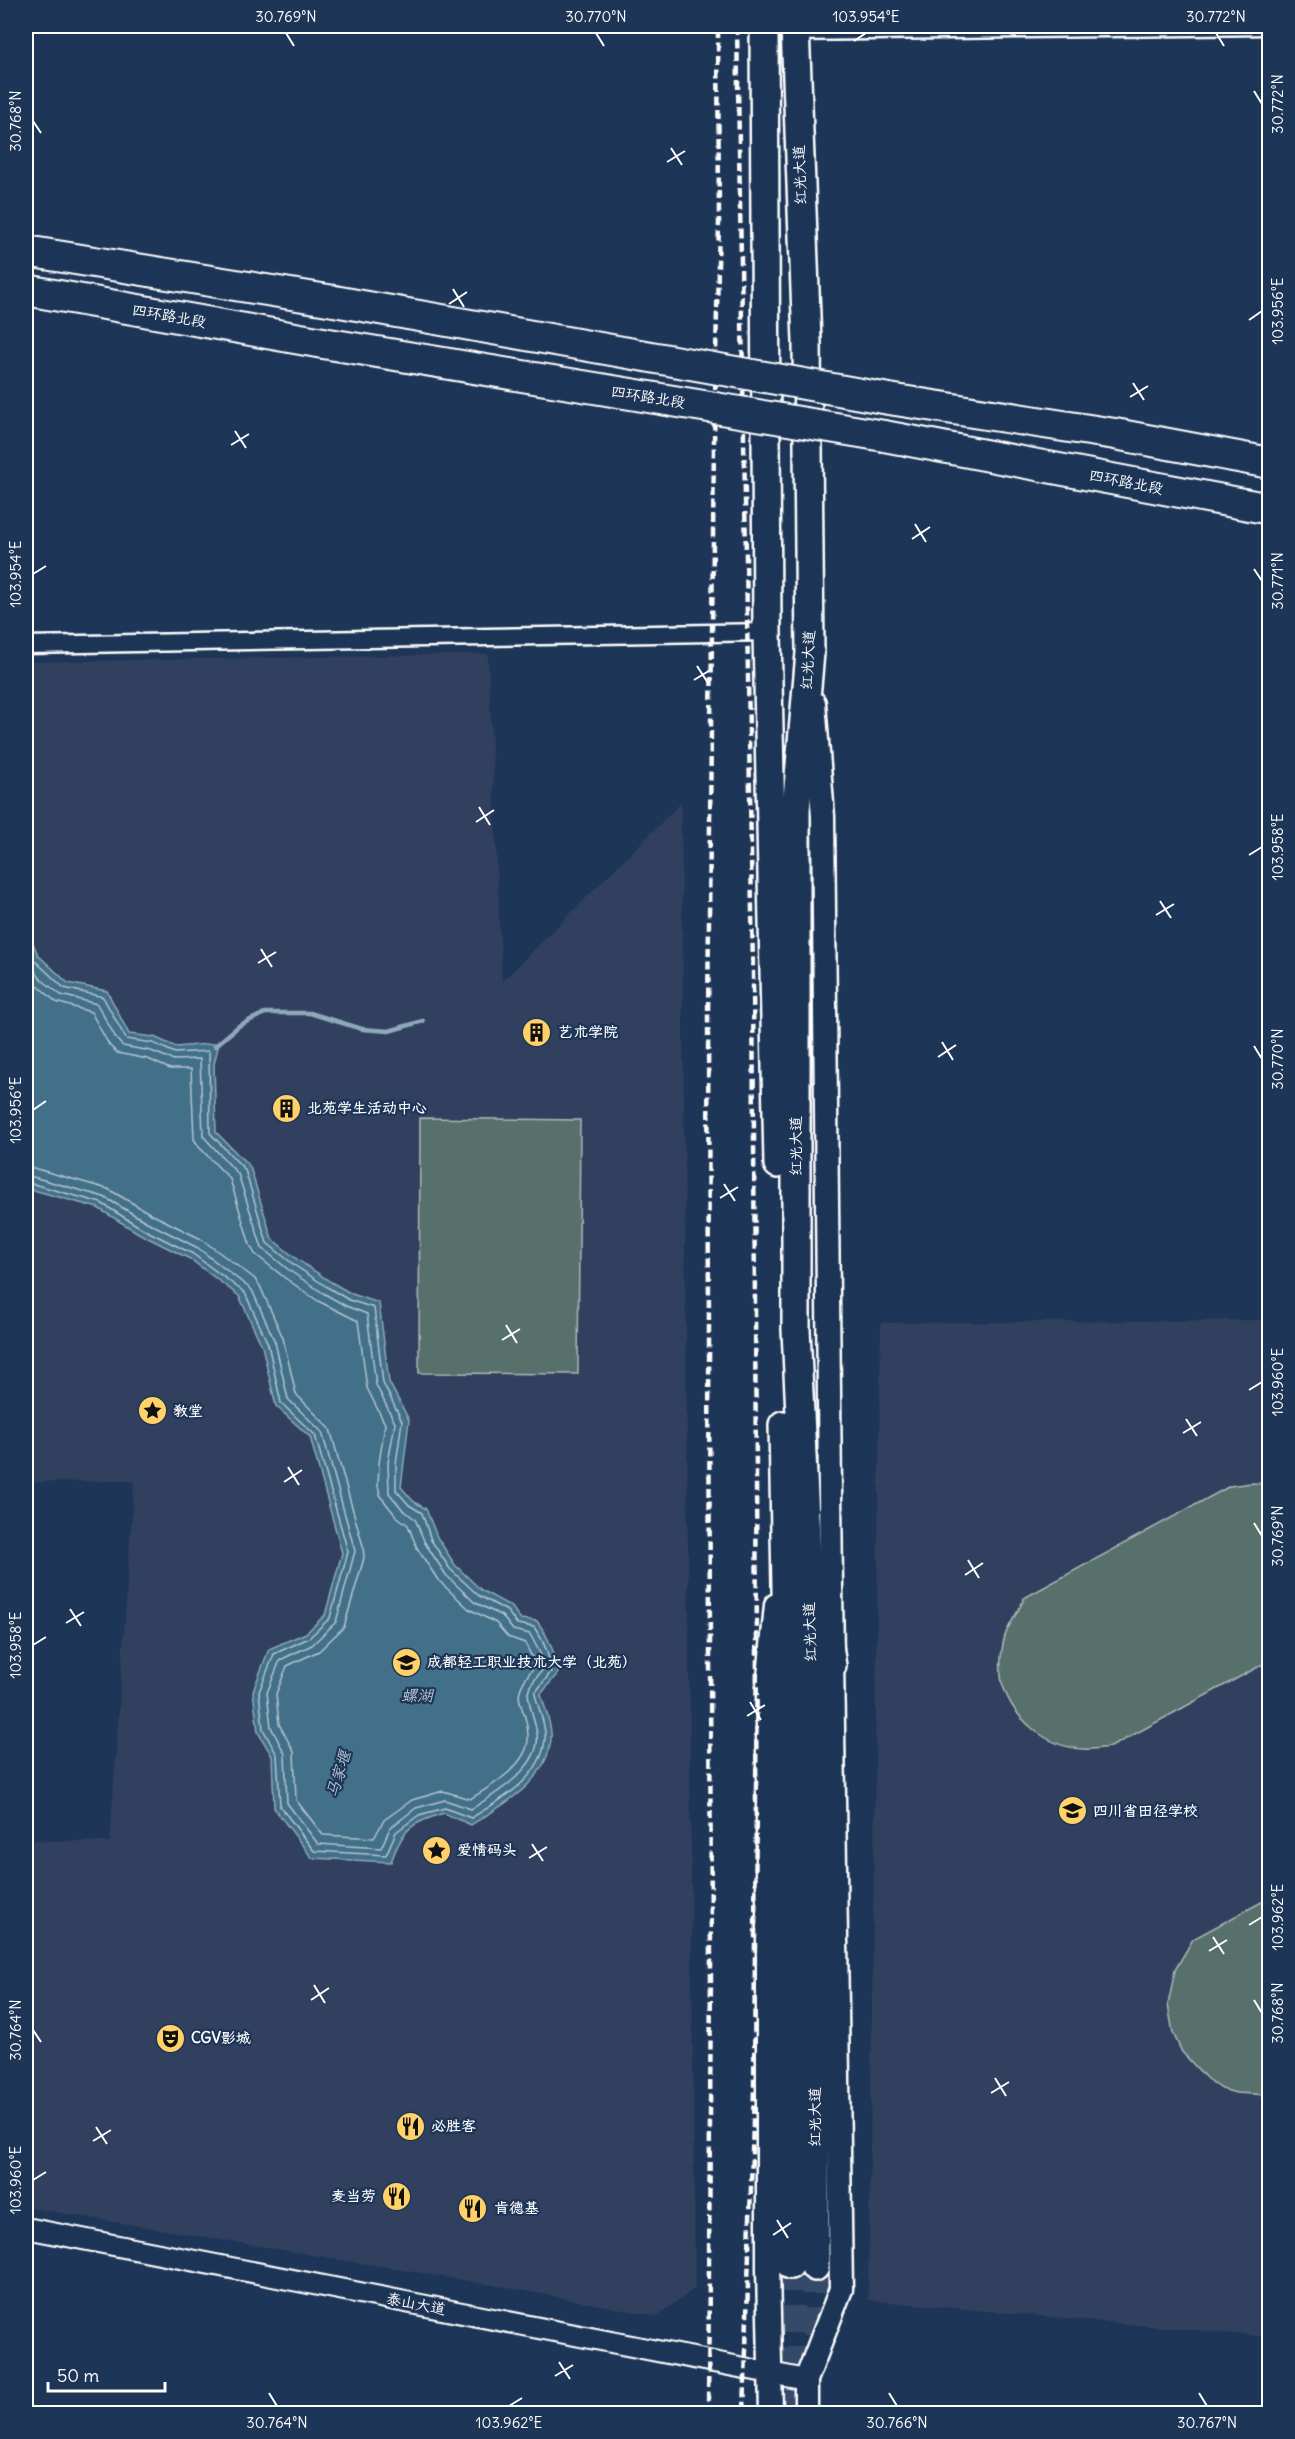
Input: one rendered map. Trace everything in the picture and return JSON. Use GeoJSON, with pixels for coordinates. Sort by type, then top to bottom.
{"type":"FeatureCollection","features":[{"type":"Feature","properties":{"kind":"highway","name":"红光大道"},"geometry":{"type":"LineString","coordinates":[[764,26],[767,632],[789,1749],[802,2266],[815,1727],[796,1330],[796,810],[810,653],[807,342],[795,29]]}},
{"type":"Feature","properties":{"kind":"highway"},"geometry":{"type":"LineString","coordinates":[[26,251],[334,301],[889,399],[1115,434],[1269,463]]}},
{"type":"Feature","properties":{"kind":"highway","name":"四环路北段"},"geometry":{"type":"LineString","coordinates":[[26,290],[323,343],[884,436],[1269,509]]}},
{"type":"Feature","properties":{"kind":"highway"},"geometry":{"type":"LineString","coordinates":[[804,1474],[832,1666]]}},
{"type":"Feature","properties":{"kind":"main road"},"geometry":{"type":"LineString","coordinates":[[806,2414],[806,2380],[841,2289],[823,816],[810,653]]}},
{"type":"Feature","properties":{"kind":"main road"},"geometry":{"type":"LineString","coordinates":[[771,2414],[768,2267],[768,1687],[785,1514]]}},
{"type":"Feature","properties":{"kind":"street"},"geometry":{"type":"LineString","coordinates":[[795,29],[1269,26]]}},
{"type":"Feature","properties":{"kind":"street"},"geometry":{"type":"LineString","coordinates":[[26,645],[767,632]]}},
{"type":"Feature","properties":{"kind":"street","name":"泰山大道"},"geometry":{"type":"LineString","coordinates":[[26,2228],[806,2380]]}},
{"type":"Feature","properties":{"kind":"shaded area","name":"成都轻工职业技术大学（北苑）"},"geometry":{"type":"Polygon","coordinates":[[[488,654],[502,982],[681,803],[695,2288],[657,2316],[510,2288],[26,2207],[26,1840],[110,1842],[134,1481],[26,1482],[26,662],[488,654]]]}},
{"type":"Feature","properties":{"kind":"shaded area","name":"四川省田径学校"},"geometry":{"type":"Polygon","coordinates":[[[1269,1320],[1269,2337],[868,2300],[881,1323],[1269,1320]]]}},
{"type":"Feature","properties":{"kind":"green space"},"geometry":{"type":"Polygon","coordinates":[[[420,1118],[580,1120],[578,1374],[419,1373],[420,1118]]]}},
{"type":"Feature","properties":{"kind":"green space"},"geometry":{"type":"Polygon","coordinates":[[[1251,1483],[1269,1484],[1269,1661],[1111,1747],[1083,1749],[1070,1747],[1057,1743],[1034,1730],[1015,1710],[1008,1698],[1003,1686],[1001,1669],[1004,1639],[1024,1598],[1230,1486],[1251,1483]]]}},
{"type":"Feature","properties":{"kind":"green space"},"geometry":{"type":"Polygon","coordinates":[[[1269,1898],[1269,2095],[1236,2093],[1222,2089],[1207,2079],[1182,2052],[1173,2033],[1168,2005],[1175,1970],[1193,1939],[1269,1898]]]}},
{"type":"Feature","properties":{"kind":"water","name":"螺湖"},"geometry":{"type":"Polygon","coordinates":[[[26,927],[38,955],[68,983],[107,991],[129,1034],[154,1037],[176,1047],[219,1043],[214,1064],[216,1132],[250,1167],[272,1239],[331,1282],[352,1294],[379,1303],[389,1382],[409,1420],[401,1487],[413,1501],[426,1509],[437,1537],[455,1565],[481,1590],[512,1607],[520,1619],[537,1621],[551,1646],[558,1673],[541,1694],[550,1722],[551,1739],[548,1754],[533,1780],[510,1800],[471,1825],[444,1813],[415,1824],[404,1834],[391,1862],[312,1858],[274,1808],[272,1756],[258,1732],[253,1691],[269,1649],[306,1633],[325,1615],[342,1553],[310,1437],[276,1406],[262,1346],[239,1296],[190,1259],[140,1234],[98,1208],[26,1188],[26,927]]]}},
{"type":"Feature","properties":{"kind":"waterway"},"geometry":{"type":"LineString","coordinates":[[215,1046],[240,1025],[265,1013],[310,1013],[362,1029],[389,1031],[423,1021]]}},
{"type":"Feature","properties":{"kind":"tunnel"},"geometry":{"type":"LineString","coordinates":[[790,2265],[792,2414]]}},
{"type":"Feature","properties":{"kind":"tunnel"},"geometry":{"type":"LineString","coordinates":[[815,2267],[816,2361]]}},
{"type":"Feature","properties":{"kind":"railway"},"geometry":{"type":"LineString","coordinates":[[708,2414],[711,1969],[708,1015],[714,442],[719,222],[718,26]]}},
{"type":"Feature","properties":{"kind":"railway"},"geometry":{"type":"LineString","coordinates":[[737,26],[753,970],[757,1645],[754,2088],[744,2414]]}},
{"type":"Feature","properties":{"kind":"place","name":"艺术学院"},"geometry":{"type":"Point","coordinates":[537,1032]}},
{"type":"Feature","properties":{"kind":"place","name":"北苑学生活动中心"},"geometry":{"type":"Point","coordinates":[286,1108]}},
{"type":"Feature","properties":{"kind":"place","name":"教堂"},"geometry":{"type":"Point","coordinates":[152,1411]}},
{"type":"Feature","properties":{"kind":"place","name":"成都轻工职业技术大学（北苑）"},"geometry":{"type":"Point","coordinates":[406,1662]}},
{"type":"Feature","properties":{"kind":"place","name":"四川省田径学校"},"geometry":{"type":"Point","coordinates":[1072,1811]}},
{"type":"Feature","properties":{"kind":"place","name":"爱情码头"},"geometry":{"type":"Point","coordinates":[436,1850]}},
{"type":"Feature","properties":{"kind":"place","name":"CGV影城"},"geometry":{"type":"Point","coordinates":[170,2038]}},
{"type":"Feature","properties":{"kind":"place","name":"必胜客"},"geometry":{"type":"Point","coordinates":[410,2126]}},
{"type":"Feature","properties":{"kind":"place","name":"麦当劳"},"geometry":{"type":"Point","coordinates":[397,2196]}},
{"type":"Feature","properties":{"kind":"place","name":"肯德基"},"geometry":{"type":"Point","coordinates":[473,2208]}},
{"type":"Feature","properties":{"kind":"water label","name":"马家堰"},"geometry":{"type":"Point","coordinates":[338,1774]}}]}
